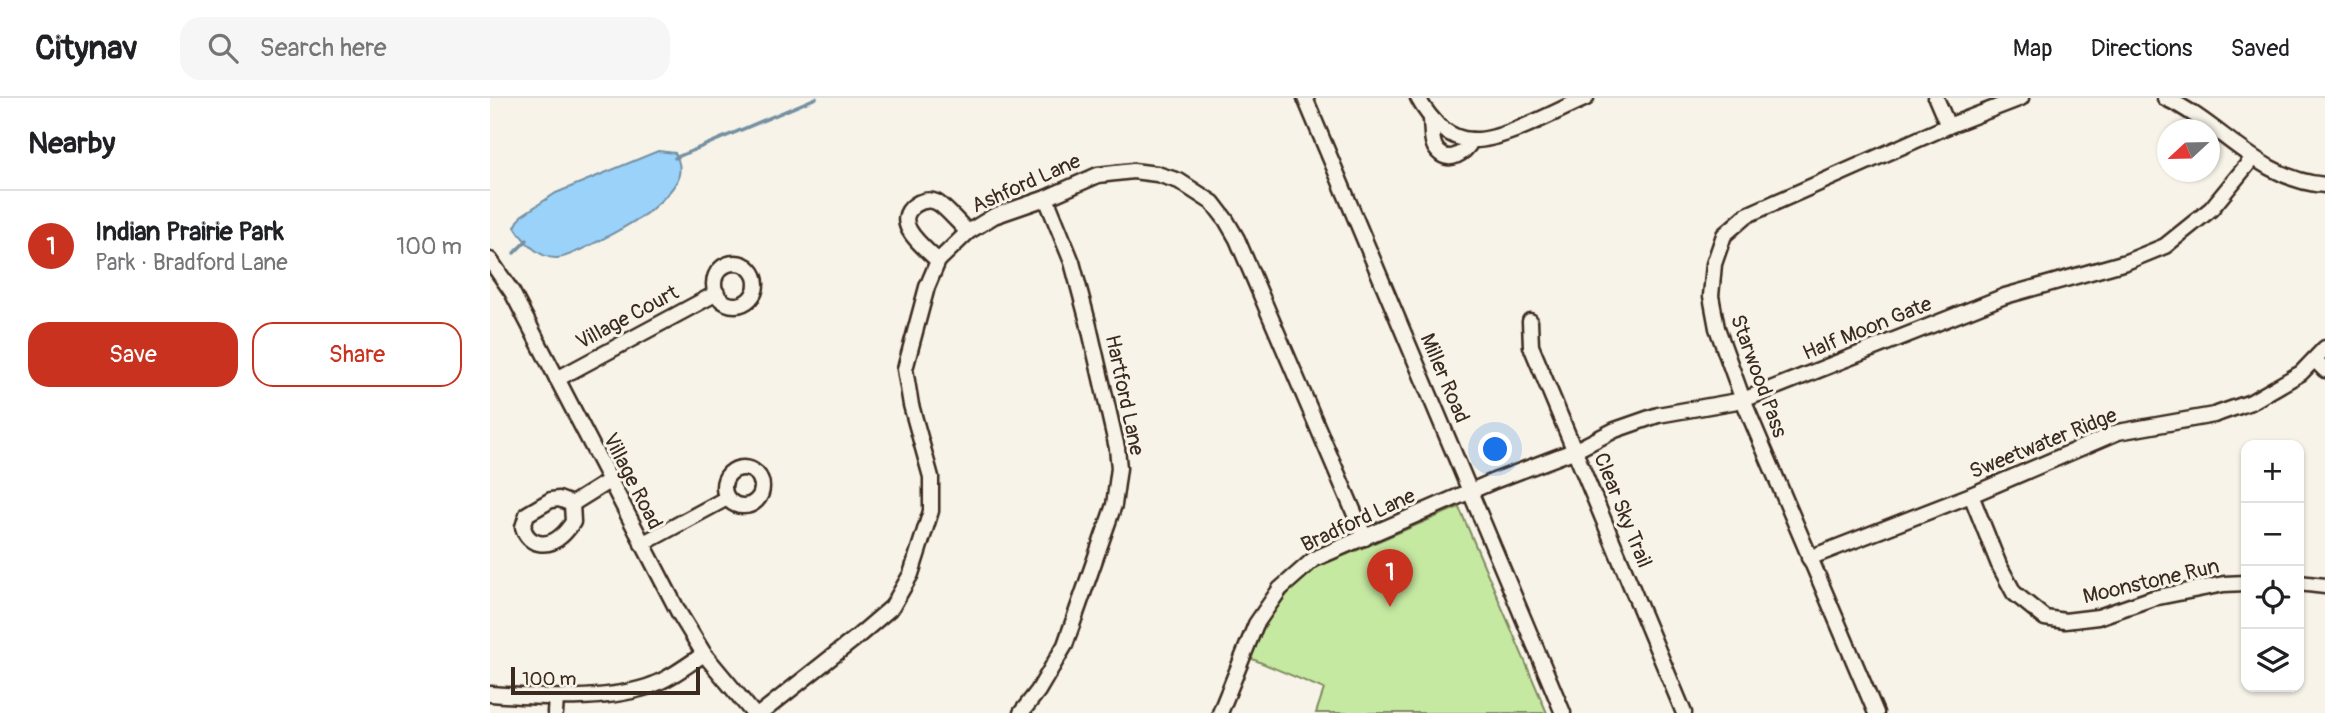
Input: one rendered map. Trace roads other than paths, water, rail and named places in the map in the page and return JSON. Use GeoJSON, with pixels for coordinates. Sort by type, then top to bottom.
{"type":"FeatureCollection","features":[{"type":"Feature","properties":{"kind":"street","name":"Miller Road"},"geometry":{"type":"LineString","coordinates":[[1305,98],[1563,713]]}},
{"type":"Feature","properties":{"kind":"street"},"geometry":{"type":"LineString","coordinates":[[1418,98],[1431,120],[1434,145],[1443,154],[1453,158],[1460,155],[1466,151],[1472,140]]}},
{"type":"Feature","properties":{"kind":"street"},"geometry":{"type":"LineString","coordinates":[[1431,120],[1453,135],[1472,140],[1509,133],[1586,98]]}},
{"type":"Feature","properties":{"kind":"street"},"geometry":{"type":"LineString","coordinates":[[1936,98],[1948,126]]}},
{"type":"Feature","properties":{"kind":"street","name":"Starwood Pass"},"geometry":{"type":"LineString","coordinates":[[1876,713],[1743,400],[1717,328],[1711,296],[1714,264],[1724,235],[1746,215],[1948,126],[2021,98]]}},
{"type":"Feature","properties":{"kind":"street"},"geometry":{"type":"LineString","coordinates":[[2165,98],[2214,127],[2252,159],[2285,176],[2325,185]]}},
{"type":"Feature","properties":{"kind":"street","name":"Half Moon Gate"},"geometry":{"type":"LineString","coordinates":[[1470,492],[1576,450],[1615,430],[1658,415],[1743,400],[2006,296],[2126,261],[2165,246],[2211,209],[2252,159]]}},
{"type":"Feature","properties":{"kind":"street","name":"Ashford Lane"},"geometry":{"type":"LineString","coordinates":[[761,713],[892,607],[911,574],[931,511],[931,477],[911,405],[905,369],[923,299],[938,261],[968,232],[994,216],[1046,198],[1098,175],[1133,171],[1157,174],[1179,181],[1213,203],[1226,220],[1237,239],[1365,538]]}},
{"type":"Feature","properties":{"kind":"street","name":"Hartford Lane"},"geometry":{"type":"LineString","coordinates":[[1021,713],[1038,691],[1065,645],[1114,505],[1119,468],[1082,298],[1072,262],[1046,198]]}},
{"type":"Feature","properties":{"kind":"street"},"geometry":{"type":"LineString","coordinates":[[938,261],[908,232],[906,222],[910,210],[926,201],[937,202],[968,232]]}},
{"type":"Feature","properties":{"kind":"street","name":"Village Road"},"geometry":{"type":"LineString","coordinates":[[490,260],[512,292],[642,544],[704,654],[753,713]]}},
{"type":"Feature","properties":{"kind":"street","name":"Village Court"},"geometry":{"type":"LineString","coordinates":[[557,379],[717,293]]}},
{"type":"Feature","properties":{"kind":"street","name":"Clear Sky Trail"},"geometry":{"type":"LineString","coordinates":[[1530,321],[1531,346],[1684,713]]}},
{"type":"Feature","properties":{"kind":"street","name":"Sweetwater Ridge"},"geometry":{"type":"LineString","coordinates":[[1809,558],[1971,495],[2118,432],[2214,415],[2251,402],[2320,365],[2325,348]]}},
{"type":"Feature","properties":{"kind":"street"},"geometry":{"type":"LineString","coordinates":[[572,504],[609,481]]}},
{"type":"Feature","properties":{"kind":"street","name":"Bradford Lane"},"geometry":{"type":"LineString","coordinates":[[1220,713],[1256,624],[1280,589],[1314,559],[1470,492]]}},
{"type":"Feature","properties":{"kind":"street","name":"Moonstone Run"},"geometry":{"type":"LineString","coordinates":[[1971,495],[1999,565],[2014,593],[2045,618],[2065,621],[2098,617],[2153,598],[2241,583]]}},
{"type":"Feature","properties":{"kind":"street"},"geometry":{"type":"LineString","coordinates":[[642,544],[727,498]]}},
{"type":"Feature","properties":{"kind":"street"},"geometry":{"type":"LineString","coordinates":[[2304,584],[2325,586]]}},
{"type":"Feature","properties":{"kind":"street"},"geometry":{"type":"LineString","coordinates":[[490,694],[555,705],[647,687],[662,681],[704,654]]}},
{"type":"Feature","properties":{"kind":"water"},"geometry":{"type":"Polygon","coordinates":[[[658,151],[675,153],[680,169],[676,183],[653,208],[606,237],[557,258],[532,248],[515,227],[521,216],[556,193],[658,151]]]}},
{"type":"Feature","properties":{"kind":"waterway"},"geometry":{"type":"LineString","coordinates":[[675,158],[816,98]]}},
{"type":"Feature","properties":{"kind":"waterway"},"geometry":{"type":"LineString","coordinates":[[514,253],[527,240]]}},
{"type":"Feature","properties":{"kind":"place","name":"Indian Prairie Park"},"geometry":{"type":"Point","coordinates":[1390,607]}}]}
